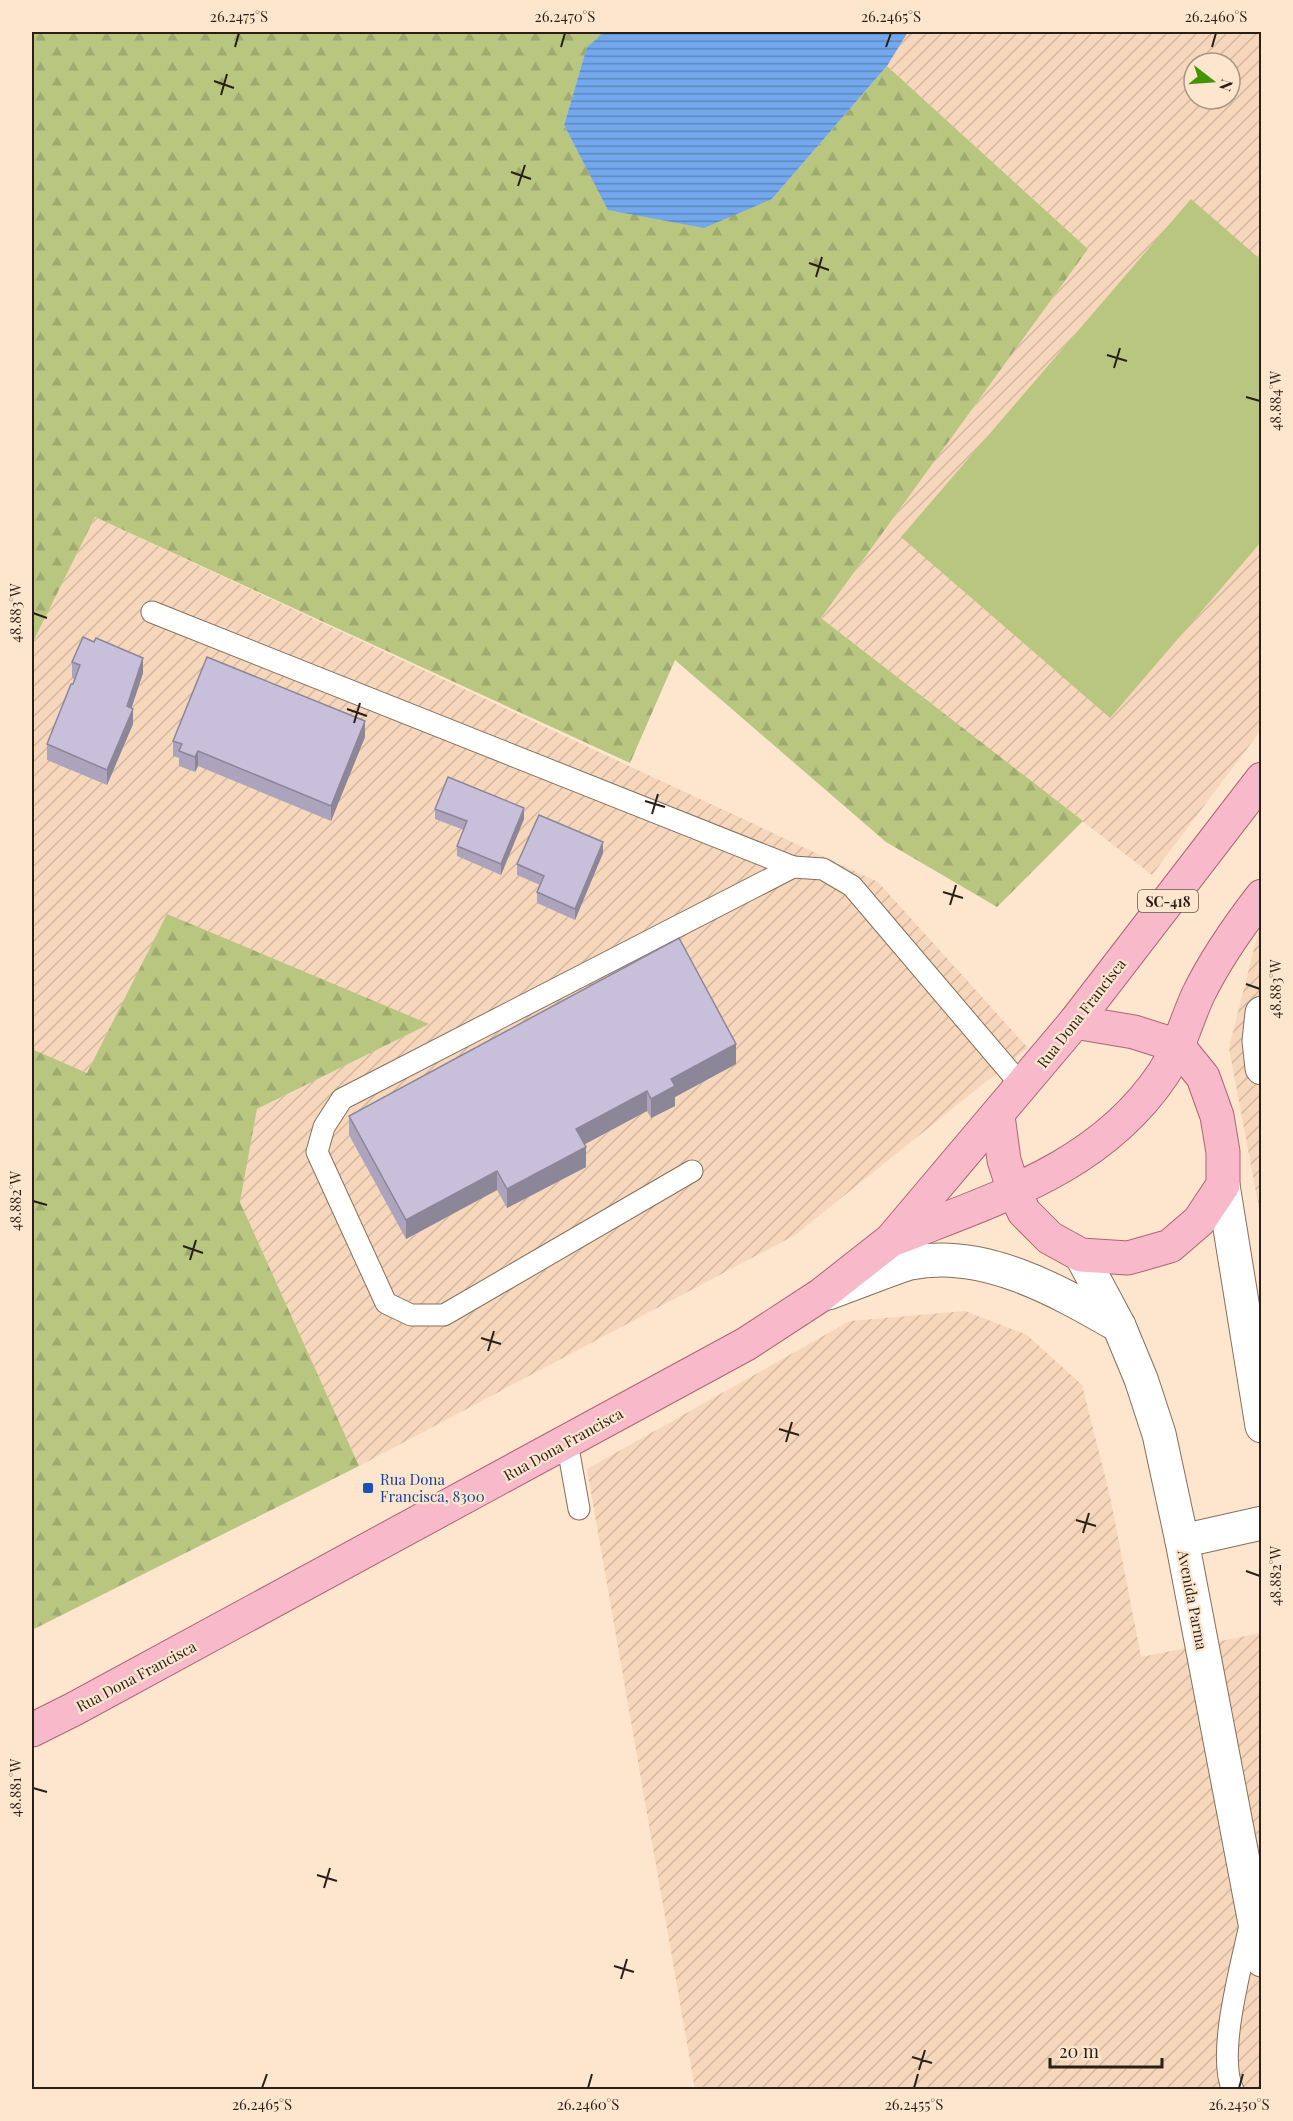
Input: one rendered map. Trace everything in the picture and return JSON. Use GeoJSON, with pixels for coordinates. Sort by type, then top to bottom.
{"type":"FeatureCollection","features":[{"type":"Feature","properties":{"kind":"main road","name":"Rua Dona Francisca"},"geometry":{"type":"LineString","coordinates":[[32,1730],[746,1344],[821,1295],[891,1240],[998,1116],[1075,1022],[1262,779]]}},
{"type":"Feature","properties":{"kind":"main road","name":"Rua Dona Francisca"},"geometry":{"type":"LineString","coordinates":[[891,1240],[1014,1191],[1062,1168],[1103,1140],[1139,1105],[1164,1073],[1178,1046],[1198,996],[1217,962],[1262,896]]}},
{"type":"Feature","properties":{"kind":"main road"},"geometry":{"type":"LineString","coordinates":[[998,1116],[1005,1160],[1014,1191],[1024,1212],[1050,1238],[1081,1255],[1128,1258],[1170,1246],[1200,1221],[1223,1185],[1223,1152],[1217,1116],[1203,1077],[1178,1046],[1134,1032],[1075,1022]]}},
{"type":"Feature","properties":{"kind":"street"},"geometry":{"type":"LineString","coordinates":[[1262,1013],[1259,1041],[1262,1068]]}},
{"type":"Feature","properties":{"kind":"street"},"geometry":{"type":"LineString","coordinates":[[1223,1185],[1262,1426]]}},
{"type":"Feature","properties":{"kind":"street","name":"Avenida Parma"},"geometry":{"type":"LineString","coordinates":[[1081,1255],[1119,1326],[1142,1379],[1159,1434],[1257,1910],[1262,1959]]}},
{"type":"Feature","properties":{"kind":"street"},"geometry":{"type":"LineString","coordinates":[[821,1295],[910,1263],[952,1260],[992,1268],[1039,1284],[1119,1326]]}},
{"type":"Feature","properties":{"kind":"street"},"geometry":{"type":"LineString","coordinates":[[1182,1541],[1262,1523]]}},
{"type":"Feature","properties":{"kind":"lane"},"geometry":{"type":"LineString","coordinates":[[152,612],[793,867],[823,868],[852,886],[1023,1086]]}},
{"type":"Feature","properties":{"kind":"lane"},"geometry":{"type":"LineString","coordinates":[[692,1171],[444,1315],[411,1315],[387,1303],[317,1152],[324,1127],[342,1099],[793,867]]}},
{"type":"Feature","properties":{"kind":"lane"},"geometry":{"type":"LineString","coordinates":[[567,1442],[579,1509]]}},
{"type":"Feature","properties":{"kind":"lane"},"geometry":{"type":"LineString","coordinates":[[1233,2090],[1228,2049],[1230,2017],[1257,1910]]}},
{"type":"Feature","properties":{"kind":"shaded area"},"geometry":{"type":"Polygon","coordinates":[[[908,32],[1261,32],[1261,730],[1152,875],[821,618],[1088,249],[887,66],[908,32]]]}},
{"type":"Feature","properties":{"kind":"shaded area"},"geometry":{"type":"Polygon","coordinates":[[[95,517],[878,882],[1028,1048],[795,1235],[359,1466],[240,1202],[257,1109],[428,1024],[167,915],[87,1073],[32,1049],[32,644],[95,517]]]}},
{"type":"Feature","properties":{"kind":"shaded area"},"geometry":{"type":"Polygon","coordinates":[[[1261,928],[1261,1219],[1229,1048],[1261,928]]]}},
{"type":"Feature","properties":{"kind":"shaded area"},"geometry":{"type":"Polygon","coordinates":[[[965,1311],[1027,1335],[1082,1385],[1110,1496],[1141,1657],[1261,1633],[1261,2089],[695,2089],[587,1469],[850,1321],[965,1311]]]}},
{"type":"Feature","properties":{"kind":"green space"},"geometry":{"type":"Polygon","coordinates":[[[32,32],[605,32],[587,48],[564,125],[609,210],[772,199],[887,66],[1088,249],[821,618],[1083,821],[997,907],[886,842],[675,660],[630,763],[95,517],[32,644],[32,32]]]}},
{"type":"Feature","properties":{"kind":"green space"},"geometry":{"type":"Polygon","coordinates":[[[1191,199],[1261,260],[1261,542],[1110,718],[901,537],[1191,199]]]}},
{"type":"Feature","properties":{"kind":"green space"},"geometry":{"type":"Polygon","coordinates":[[[167,914],[429,1024],[257,1109],[240,1202],[359,1466],[32,1630],[32,1049],[87,1073],[167,914]]]}},
{"type":"Feature","properties":{"kind":"water"},"geometry":{"type":"Polygon","coordinates":[[[605,32],[908,32],[887,66],[772,199],[704,228],[608,210],[564,125],[587,47],[605,32]]]}},
{"type":"Feature","properties":{"kind":"building"},"geometry":{"type":"Polygon","coordinates":[[[83,637],[94,642],[96,638],[143,658],[127,706],[133,709],[107,770],[47,744],[80,665],[72,662],[83,637]]]}},
{"type":"Feature","properties":{"kind":"building"},"geometry":{"type":"Polygon","coordinates":[[[207,657],[365,721],[331,806],[198,751],[195,757],[179,751],[182,744],[173,741],[207,657]]]}},
{"type":"Feature","properties":{"kind":"building"},"geometry":{"type":"Polygon","coordinates":[[[448,777],[524,808],[501,864],[457,846],[467,821],[435,809],[448,777]]]}},
{"type":"Feature","properties":{"kind":"building"},"geometry":{"type":"Polygon","coordinates":[[[539,815],[603,842],[575,909],[537,892],[544,876],[517,864],[539,815]]]}},
{"type":"Feature","properties":{"kind":"building"},"geometry":{"type":"Polygon","coordinates":[[[679,938],[736,1044],[671,1079],[675,1086],[651,1099],[647,1091],[576,1129],[586,1147],[507,1189],[497,1171],[406,1220],[349,1116],[679,938]]]}},
{"type":"Feature","properties":{"kind":"place","name":"Rua Dona Francisca, 8300"},"geometry":{"type":"Point","coordinates":[368,1488]}}]}
